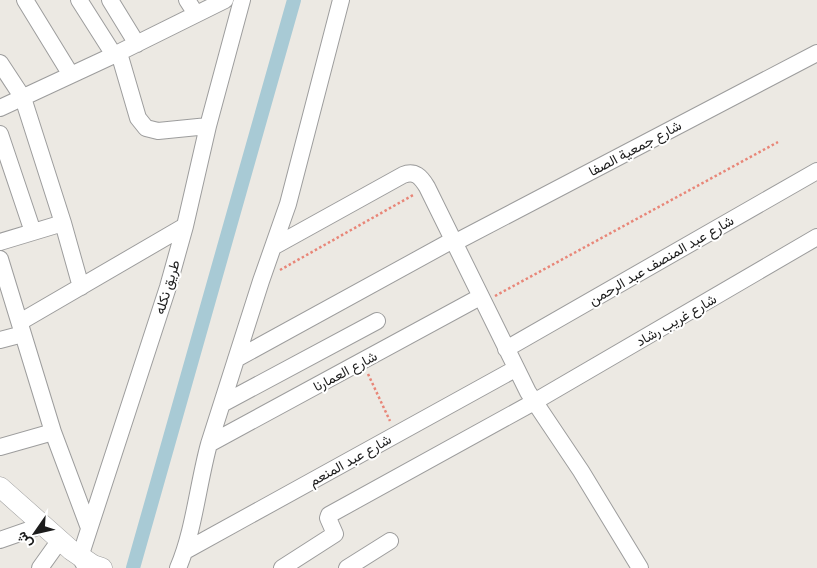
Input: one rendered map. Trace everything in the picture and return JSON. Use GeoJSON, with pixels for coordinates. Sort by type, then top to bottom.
{"type":"FeatureCollection","features":[{"type":"Feature","properties":{"kind":"street"},"geometry":{"type":"LineString","coordinates":[[25,0],[71,75]]}},
{"type":"Feature","properties":{"kind":"street"},"geometry":{"type":"LineString","coordinates":[[79,0],[117,54],[138,118],[146,128],[158,131],[208,126]]}},
{"type":"Feature","properties":{"kind":"street"},"geometry":{"type":"LineString","coordinates":[[110,0],[137,44]]}},
{"type":"Feature","properties":{"kind":"street"},"geometry":{"type":"LineString","coordinates":[[187,0],[196,14]]}},
{"type":"Feature","properties":{"kind":"street"},"geometry":{"type":"LineString","coordinates":[[0,108],[117,54],[225,0]]}},
{"type":"Feature","properties":{"kind":"street","name":"طريق نكله"},"geometry":{"type":"LineString","coordinates":[[83,562],[89,528],[165,296],[185,226],[208,126],[242,0]]}},
{"type":"Feature","properties":{"kind":"street"},"geometry":{"type":"LineString","coordinates":[[178,568],[185,551],[209,444],[291,194],[341,0]]}},
{"type":"Feature","properties":{"kind":"street","name":"شارع جمعية الصفا"},"geometry":{"type":"LineString","coordinates":[[236,359],[453,242],[817,53]]}},
{"type":"Feature","properties":{"kind":"street"},"geometry":{"type":"LineString","coordinates":[[0,63],[23,98],[63,223],[81,287]]}},
{"type":"Feature","properties":{"kind":"street"},"geometry":{"type":"LineString","coordinates":[[0,134],[34,232]]}},
{"type":"Feature","properties":{"kind":"street","name":"شارع عبد المنصف عبد الرحمن"},"geometry":{"type":"LineString","coordinates":[[506,349],[817,171]]}},
{"type":"Feature","properties":{"kind":"street"},"geometry":{"type":"LineString","coordinates":[[273,247],[407,174],[420,176],[515,369],[534,402],[581,471],[640,568]]}},
{"type":"Feature","properties":{"kind":"street"},"geometry":{"type":"LineString","coordinates":[[0,242],[63,223]]}},
{"type":"Feature","properties":{"kind":"street"},"geometry":{"type":"LineString","coordinates":[[0,340],[81,287],[185,226]]}},
{"type":"Feature","properties":{"kind":"street","name":"شارع غريب رشاد"},"geometry":{"type":"LineString","coordinates":[[282,568],[335,534],[328,518],[329,515],[534,402],[817,238]]}},
{"type":"Feature","properties":{"kind":"street"},"geometry":{"type":"LineString","coordinates":[[0,259],[53,432],[89,528]]}},
{"type":"Feature","properties":{"kind":"street","name":"شارع العمارنا"},"geometry":{"type":"LineString","coordinates":[[209,444],[482,300]]}},
{"type":"Feature","properties":{"kind":"street"},"geometry":{"type":"LineString","coordinates":[[222,404],[377,321]]}},
{"type":"Feature","properties":{"kind":"street","name":"شارع عبد المنعم"},"geometry":{"type":"LineString","coordinates":[[185,551],[515,369]]}},
{"type":"Feature","properties":{"kind":"street"},"geometry":{"type":"LineString","coordinates":[[0,447],[53,432]]}},
{"type":"Feature","properties":{"kind":"street"},"geometry":{"type":"LineString","coordinates":[[0,487],[83,562],[102,568]]}},
{"type":"Feature","properties":{"kind":"street"},"geometry":{"type":"LineString","coordinates":[[0,540],[43,526]]}},
{"type":"Feature","properties":{"kind":"street"},"geometry":{"type":"LineString","coordinates":[[40,568],[60,540]]}},
{"type":"Feature","properties":{"kind":"street"},"geometry":{"type":"LineString","coordinates":[[347,568],[390,541]]}},
{"type":"Feature","properties":{"kind":"path"},"geometry":{"type":"LineString","coordinates":[[482,300],[778,142]]}},
{"type":"Feature","properties":{"kind":"path"},"geometry":{"type":"LineString","coordinates":[[261,281],[427,187]]}},
{"type":"Feature","properties":{"kind":"path"},"geometry":{"type":"LineString","coordinates":[[362,362],[397,435]]}},
{"type":"Feature","properties":{"kind":"waterway"},"geometry":{"type":"LineString","coordinates":[[133,568],[294,0]]}}]}
